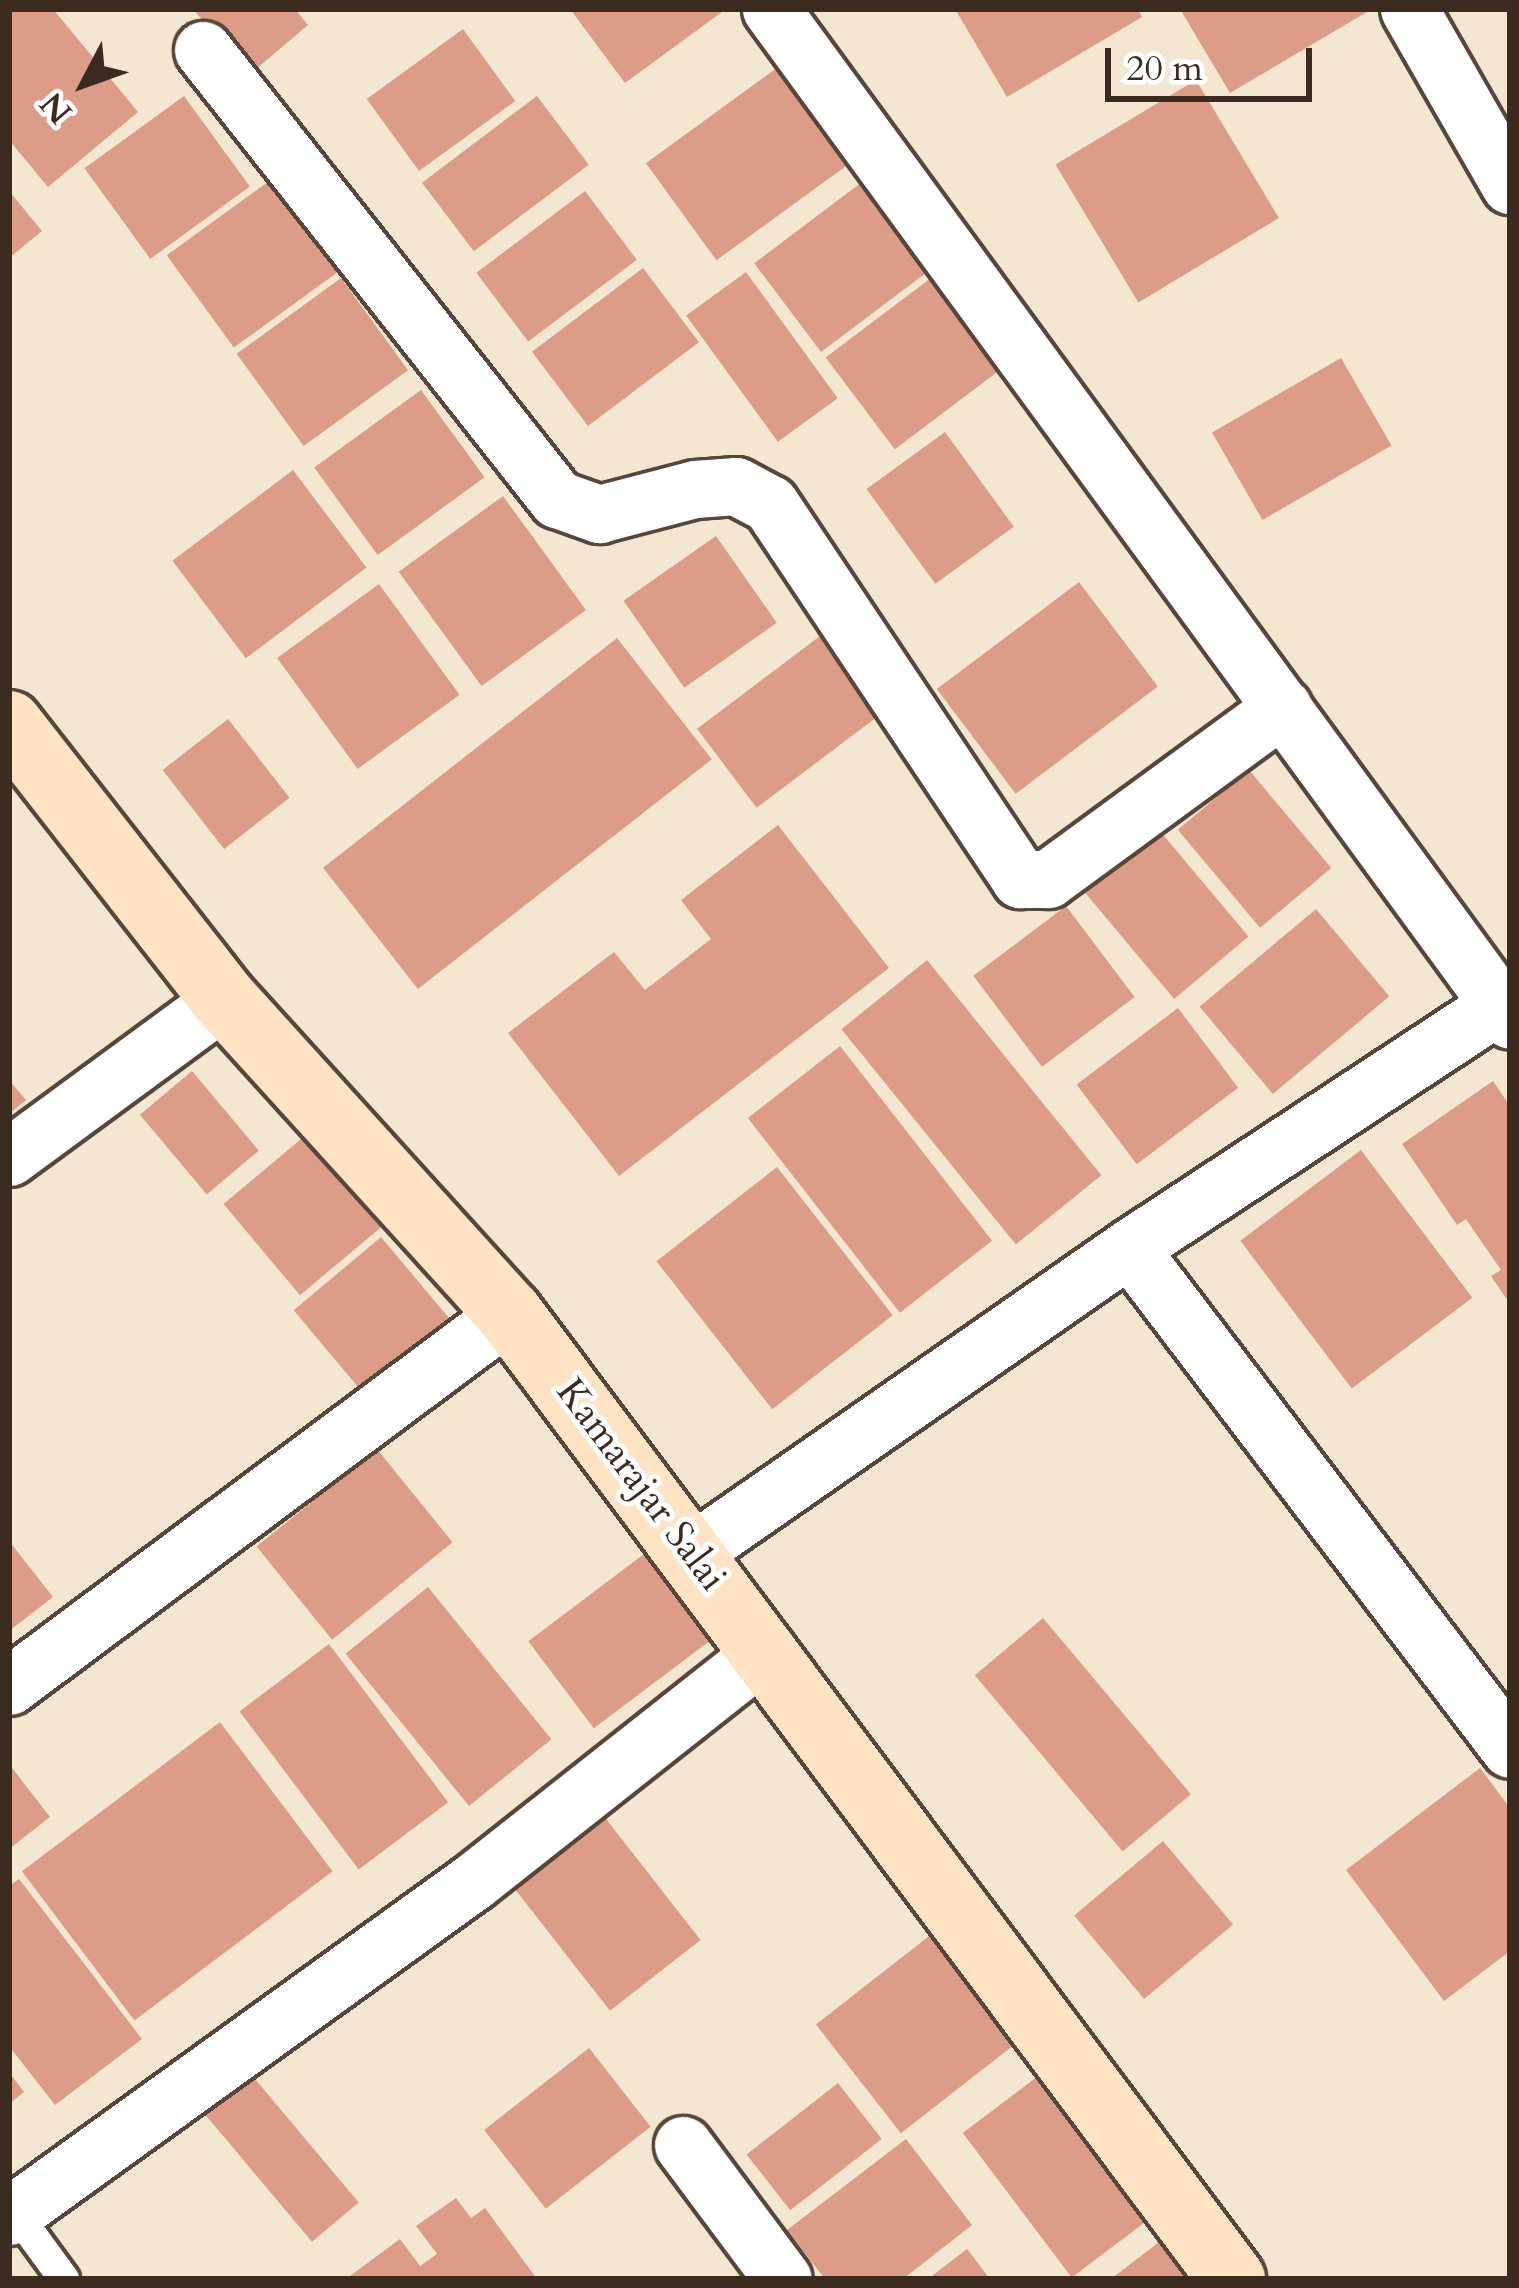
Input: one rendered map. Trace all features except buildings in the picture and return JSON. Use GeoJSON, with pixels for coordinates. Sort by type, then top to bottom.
{"type":"FeatureCollection","features":[{"type":"Feature","properties":{"kind":"main road","name":"Kamarajar Salai"},"geometry":{"type":"LineString","coordinates":[[9,724],[224,999],[509,1313],[767,1650],[1232,2279]]}},
{"type":"Feature","properties":{"kind":"street"},"geometry":{"type":"LineString","coordinates":[[692,1552],[1129,1248],[1506,1008],[771,9]]}},
{"type":"Feature","properties":{"kind":"street"},"geometry":{"type":"LineString","coordinates":[[1409,9],[1510,185]]}},
{"type":"Feature","properties":{"kind":"street"},"geometry":{"type":"LineString","coordinates":[[202,50],[556,499],[599,514],[736,486],[770,505],[1020,879],[1048,879],[1283,707]]}},
{"type":"Feature","properties":{"kind":"street"},"geometry":{"type":"LineString","coordinates":[[9,1157],[224,999]]}},
{"type":"Feature","properties":{"kind":"street"},"geometry":{"type":"LineString","coordinates":[[1129,1248],[1510,1749]]}},
{"type":"Feature","properties":{"kind":"street"},"geometry":{"type":"LineString","coordinates":[[9,1686],[509,1313]]}},
{"type":"Feature","properties":{"kind":"street"},"geometry":{"type":"LineString","coordinates":[[12,2214],[473,1881],[767,1650]]}},
{"type":"Feature","properties":{"kind":"street"},"geometry":{"type":"LineString","coordinates":[[683,2145],[783,2279]]}},
{"type":"Feature","properties":{"kind":"lane"},"geometry":{"type":"LineString","coordinates":[[12,2214],[64,2279]]}}]}
